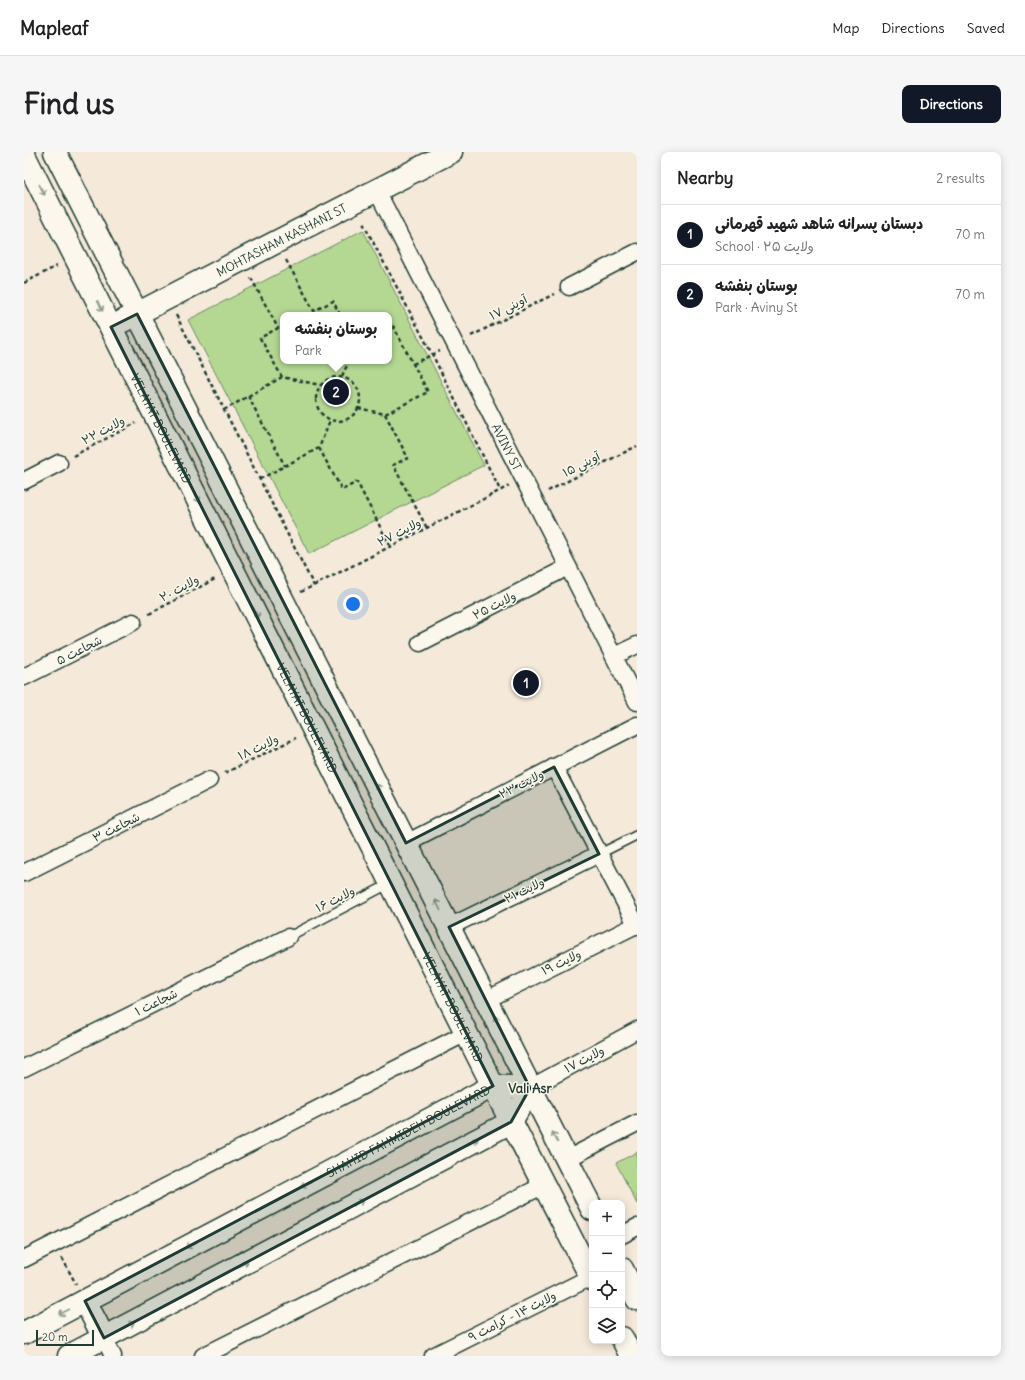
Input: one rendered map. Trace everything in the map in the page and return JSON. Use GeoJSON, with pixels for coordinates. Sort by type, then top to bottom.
{"type":"FeatureCollection","features":[{"type":"Feature","properties":{"kind":"street"},"geometry":{"type":"LineString","coordinates":[[55,152],[589,1203]]}},
{"type":"Feature","properties":{"kind":"street","name":"MOHTASHAM KASHANI ST"},"geometry":{"type":"LineString","coordinates":[[111,327],[137,314],[175,308],[376,191],[451,152]]}},
{"type":"Feature","properties":{"kind":"street","name":"VELAYAT BOULEVARD"},"geometry":{"type":"LineString","coordinates":[[24,156],[589,1274]]}},
{"type":"Feature","properties":{"kind":"street","name":"AVINY ST"},"geometry":{"type":"LineString","coordinates":[[376,191],[637,702]]}},
{"type":"Feature","properties":{"kind":"street"},"geometry":{"type":"LineString","coordinates":[[569,287],[637,252]]}},
{"type":"Feature","properties":{"kind":"street"},"geometry":{"type":"LineString","coordinates":[[24,481],[59,463]]}},
{"type":"Feature","properties":{"kind":"street","name":"ولایت ۲۵"},"geometry":{"type":"LineString","coordinates":[[420,643],[568,567]]}},
{"type":"Feature","properties":{"kind":"street","name":"شجاعت ۵"},"geometry":{"type":"LineString","coordinates":[[24,678],[134,622]]}},
{"type":"Feature","properties":{"kind":"street"},"geometry":{"type":"LineString","coordinates":[[614,656],[637,645]]}},
{"type":"Feature","properties":{"kind":"street","name":"ولایت ۲۳"},"geometry":{"type":"LineString","coordinates":[[406,844],[637,724]]}},
{"type":"Feature","properties":{"kind":"street"},"geometry":{"type":"LineString","coordinates":[[554,767],[637,925]]}},
{"type":"Feature","properties":{"kind":"street","name":"شجاعت ۳"},"geometry":{"type":"LineString","coordinates":[[24,873],[209,780]]}},
{"type":"Feature","properties":{"kind":"street","name":"ولایت ۲۱"},"geometry":{"type":"LineString","coordinates":[[449,926],[599,854]]}},
{"type":"Feature","properties":{"kind":"street","name":"ولایت ۱۹"},"geometry":{"type":"LineString","coordinates":[[486,1000],[637,925]]}},
{"type":"Feature","properties":{"kind":"street","name":"شجاعت ۱"},"geometry":{"type":"LineString","coordinates":[[24,1068],[288,937]]}},
{"type":"Feature","properties":{"kind":"street","name":"ولایت ۱۷"},"geometry":{"type":"LineString","coordinates":[[530,1088],[637,1030]]}},
{"type":"Feature","properties":{"kind":"street"},"geometry":{"type":"LineString","coordinates":[[24,1259],[466,1033]]}},
{"type":"Feature","properties":{"kind":"street","name":"SHAHID FAHMIDEH BOULEVARD"},"geometry":{"type":"LineString","coordinates":[[24,1333],[493,1086],[530,1088]]}},
{"type":"Feature","properties":{"kind":"street"},"geometry":{"type":"LineString","coordinates":[[69,1356],[108,1347],[511,1122],[530,1088]]}},
{"type":"Feature","properties":{"kind":"street"},"geometry":{"type":"LineString","coordinates":[[567,1159],[637,1123]]}},
{"type":"Feature","properties":{"kind":"street"},"geometry":{"type":"LineString","coordinates":[[203,1356],[544,1185]]}},
{"type":"Feature","properties":{"kind":"street"},"geometry":{"type":"LineString","coordinates":[[625,1233],[637,1227]]}},
{"type":"Feature","properties":{"kind":"street"},"geometry":{"type":"LineString","coordinates":[[624,1272],[637,1299]]}},
{"type":"Feature","properties":{"kind":"street","name":"ولایت ۱۴ - کرامت ۹"},"geometry":{"type":"LineString","coordinates":[[433,1356],[589,1279]]}},
{"type":"Feature","properties":{"kind":"street"},"geometry":{"type":"LineString","coordinates":[[85,1302],[108,1347]]}},
{"type":"Feature","properties":{"kind":"street"},"geometry":{"type":"LineString","coordinates":[[625,1344],[631,1356]]}},
{"type":"Feature","properties":{"kind":"lane"},"geometry":{"type":"LineString","coordinates":[[599,854],[637,834]]}},
{"type":"Feature","properties":{"kind":"lane","name":"ولایت ۱۶"},"geometry":{"type":"LineString","coordinates":[[288,937],[392,883]]}},
{"type":"Feature","properties":{"kind":"path"},"geometry":{"type":"LineString","coordinates":[[357,225],[364,222],[500,490]]}},
{"type":"Feature","properties":{"kind":"path"},"geometry":{"type":"LineString","coordinates":[[280,263],[293,256]]}},
{"type":"Feature","properties":{"kind":"path"},"geometry":{"type":"LineString","coordinates":[[24,283],[75,257]]}},
{"type":"Feature","properties":{"kind":"path"},"geometry":{"type":"LineString","coordinates":[[286,260],[314,311],[333,301],[338,312]]}},
{"type":"Feature","properties":{"kind":"path"},"geometry":{"type":"LineString","coordinates":[[244,281],[257,275]]}},
{"type":"Feature","properties":{"kind":"path"},"geometry":{"type":"LineString","coordinates":[[251,278],[278,328],[260,338],[282,377]]}},
{"type":"Feature","properties":{"kind":"path","name":"آوینی ۱۷"},"geometry":{"type":"LineString","coordinates":[[413,364],[569,287]]}},
{"type":"Feature","properties":{"kind":"path"},"geometry":{"type":"LineString","coordinates":[[175,308],[224,410],[314,586]]}},
{"type":"Feature","properties":{"kind":"path"},"geometry":{"type":"LineString","coordinates":[[358,408],[385,414],[428,392],[392,324]]}},
{"type":"Feature","properties":{"kind":"path"},"geometry":{"type":"LineString","coordinates":[[342,376],[348,364]]}},
{"type":"Feature","properties":{"kind":"path"},"geometry":{"type":"LineString","coordinates":[[342,376],[350,379],[360,392],[358,408],[354,415],[347,419],[338,421],[330,420],[318,409],[316,397],[320,385],[326,380],[342,376]]}},
{"type":"Feature","properties":{"kind":"path"},"geometry":{"type":"LineString","coordinates":[[224,410],[282,377],[320,385]]}},
{"type":"Feature","properties":{"kind":"path"},"geometry":{"type":"LineString","coordinates":[[248,396],[285,466]]}},
{"type":"Feature","properties":{"kind":"path","name":"ولایت ۲۲"},"geometry":{"type":"LineString","coordinates":[[59,463],[155,413]]}},
{"type":"Feature","properties":{"kind":"path"},"geometry":{"type":"LineString","coordinates":[[385,414],[408,458],[393,465],[427,528]]}},
{"type":"Feature","properties":{"kind":"path"},"geometry":{"type":"LineString","coordinates":[[260,479],[319,448],[330,420]]}},
{"type":"Feature","properties":{"kind":"path","name":"آوینی ۱۵"},"geometry":{"type":"LineString","coordinates":[[533,498],[637,446]]}},
{"type":"Feature","properties":{"kind":"path"},"geometry":{"type":"LineString","coordinates":[[319,448],[342,490],[357,482],[390,546]]}},
{"type":"Feature","properties":{"kind":"path","name":"ولایت ۲۷"},"geometry":{"type":"LineString","coordinates":[[283,601],[523,479]]}},
{"type":"Feature","properties":{"kind":"path","name":"ولایت ۲۰"},"geometry":{"type":"LineString","coordinates":[[134,622],[233,570]]}},
{"type":"Feature","properties":{"kind":"path","name":"ولایت ۱۸"},"geometry":{"type":"LineString","coordinates":[[209,780],[314,730]]}},
{"type":"Feature","properties":{"kind":"path"},"geometry":{"type":"LineString","coordinates":[[54,1243],[85,1302]]}},
{"type":"Feature","properties":{"kind":"highlighted area"},"geometry":{"type":"Polygon","coordinates":[[[137,314],[406,843],[554,767],[599,854],[449,927],[530,1088],[511,1122],[104,1338],[85,1301],[493,1086],[111,327],[137,314]]]}},
{"type":"Feature","properties":{"kind":"green space"},"geometry":{"type":"Polygon","coordinates":[[[363,230],[484,465],[309,554],[188,320],[363,230]]]}},
{"type":"Feature","properties":{"kind":"green space"},"geometry":{"type":"Polygon","coordinates":[[[637,1152],[637,1204],[616,1163],[637,1152]]]}},
{"type":"Feature","properties":{"kind":"place","name":"بوستان بنفشه"},"geometry":{"type":"Point","coordinates":[336,392]}},
{"type":"Feature","properties":{"kind":"place","name":"دبستان پسرانه شاهد شهید قهرمانی"},"geometry":{"type":"Point","coordinates":[526,683]}},
{"type":"Feature","properties":{"kind":"district","name":"Vali Asr"},"geometry":{"type":"Point","coordinates":[530,1088]}}]}
